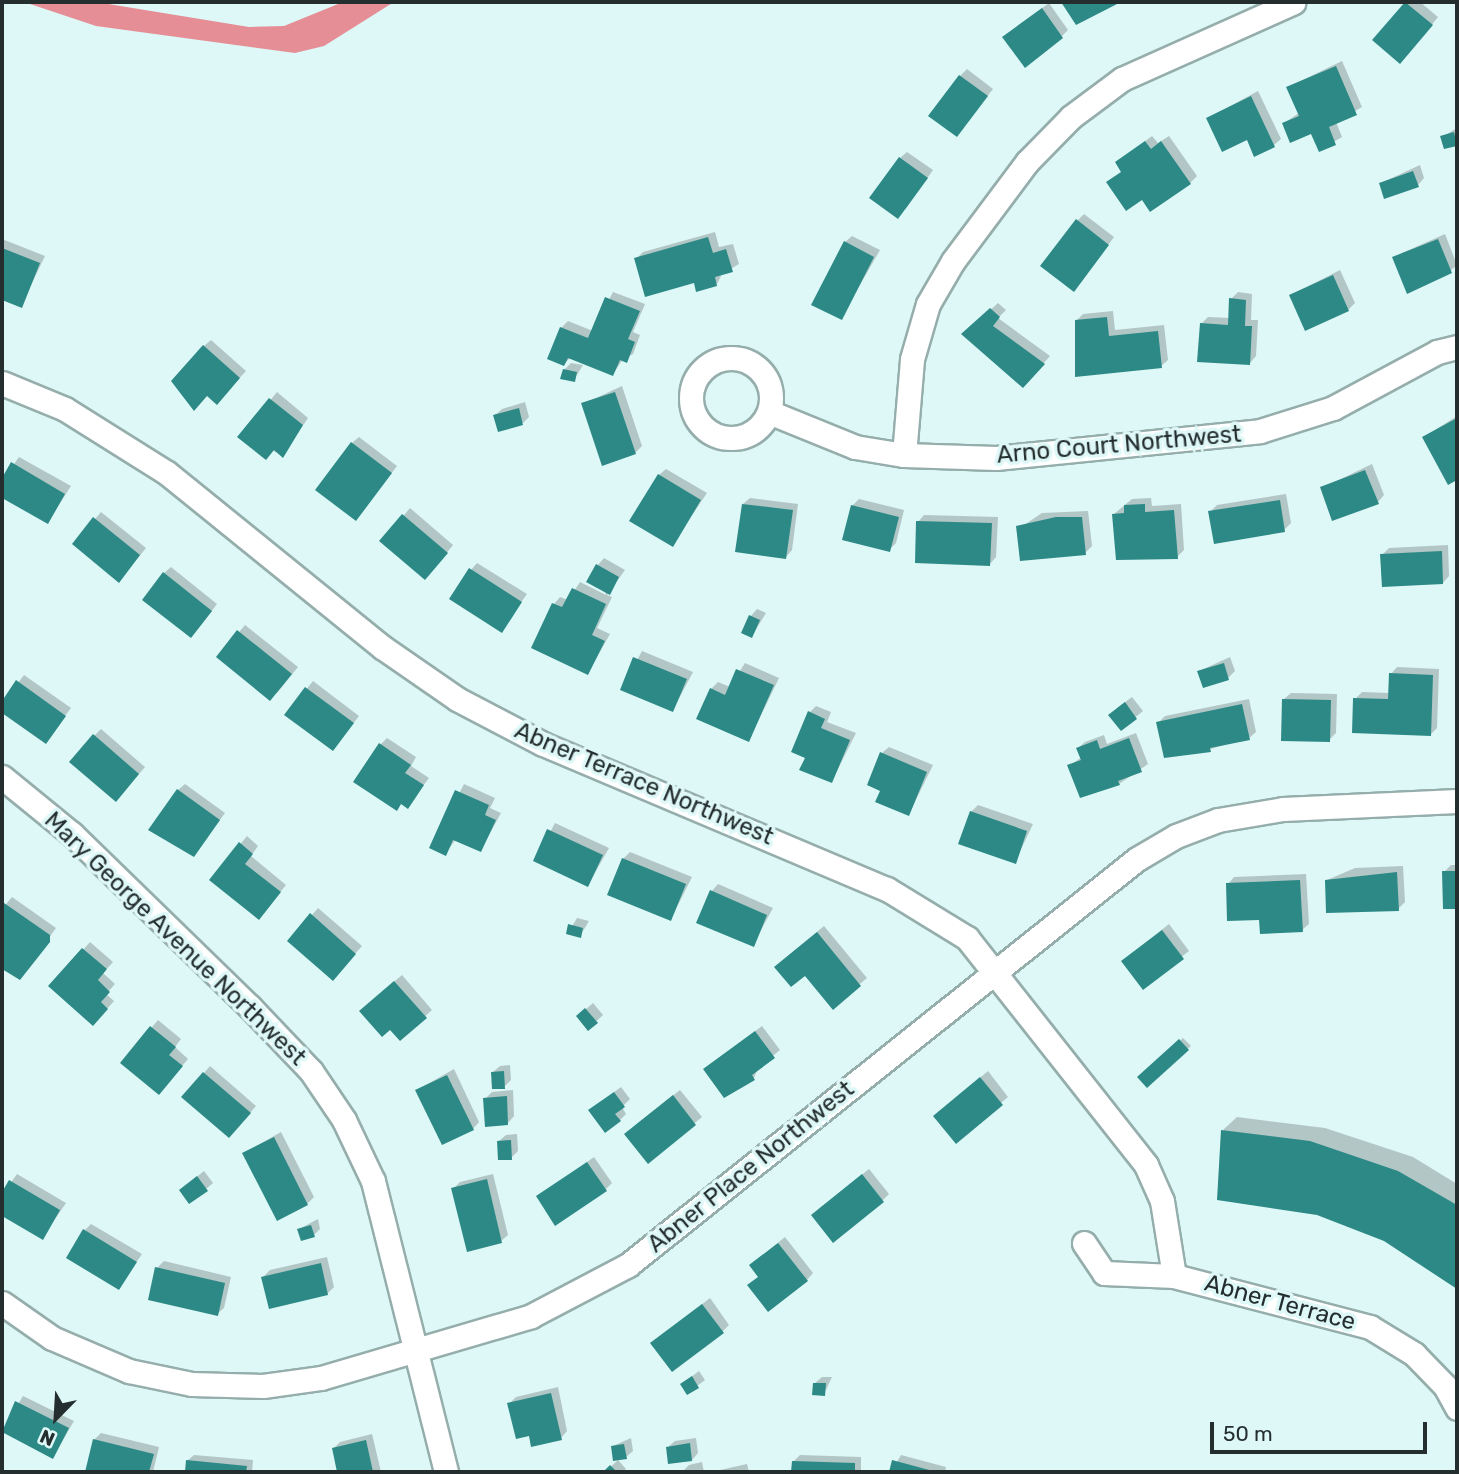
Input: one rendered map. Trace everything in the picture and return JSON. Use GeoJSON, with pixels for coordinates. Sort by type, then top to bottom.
{"type":"FeatureCollection","features":[{"type":"Feature","properties":{"kind":"street"},"geometry":{"type":"LineString","coordinates":[[904,455],[912,359],[928,304],[953,261],[1027,162],[1071,117],[1122,79],[1294,2]]}},
{"type":"Feature","properties":{"kind":"street","name":"Arno Court Northwest"},"geometry":{"type":"LineString","coordinates":[[769,412],[855,447],[904,455],[996,458],[1260,431],[1334,408],[1437,352],[1457,347]]}},
{"type":"Feature","properties":{"kind":"street","name":"Abner Terrace Northwest"},"geometry":{"type":"LineString","coordinates":[[2,383],[65,410],[167,473],[382,647],[457,699],[543,744],[887,888],[967,938],[992,974],[1146,1165],[1163,1201],[1174,1276]]}},
{"type":"Feature","properties":{"kind":"street","name":"Mary George Avenue Northwest"},"geometry":{"type":"LineString","coordinates":[[2,777],[72,834],[311,1071],[344,1120],[373,1181],[446,1472]]}},
{"type":"Feature","properties":{"kind":"street","name":"Abner Place Northwest"},"geometry":{"type":"LineString","coordinates":[[2,1303],[52,1338],[129,1371],[192,1384],[263,1386],[298,1381],[418,1352],[531,1316],[628,1265],[1137,859],[1176,836],[1218,820],[1283,809],[1457,801]]}},
{"type":"Feature","properties":{"kind":"street","name":"Abner Terrace"},"geometry":{"type":"LineString","coordinates":[[1084,1244],[1104,1273],[1174,1276],[1370,1327],[1414,1354],[1445,1386],[1457,1408]]}},
{"type":"Feature","properties":{"kind":"shaded area"},"geometry":{"type":"Polygon","coordinates":[[[24,2],[96,2],[249,27],[284,26],[343,2],[394,2],[324,46],[295,53],[96,26],[24,2]]]}},
{"type":"Feature","properties":{"kind":"building"},"geometry":{"type":"Polygon","coordinates":[[[1061,2],[1121,2],[1076,25],[1061,2]]]}},
{"type":"Feature","properties":{"kind":"building"},"geometry":{"type":"Polygon","coordinates":[[[1405,2],[1433,25],[1400,64],[1372,40],[1405,2]]]}},
{"type":"Feature","properties":{"kind":"building"},"geometry":{"type":"Polygon","coordinates":[[[1042,8],[1063,38],[1025,68],[1002,37],[1042,8]]]}},
{"type":"Feature","properties":{"kind":"building"},"geometry":{"type":"Polygon","coordinates":[[[1336,66],[1357,115],[1329,127],[1336,145],[1319,152],[1311,134],[1290,143],[1282,123],[1299,116],[1286,87],[1336,66]]]}},
{"type":"Feature","properties":{"kind":"building"},"geometry":{"type":"Polygon","coordinates":[[[959,75],[988,96],[957,137],[928,116],[959,75]]]}},
{"type":"Feature","properties":{"kind":"building"},"geometry":{"type":"Polygon","coordinates":[[[1251,96],[1275,147],[1254,157],[1247,140],[1222,152],[1206,118],[1251,96]]]}},
{"type":"Feature","properties":{"kind":"building"},"geometry":{"type":"Polygon","coordinates":[[[1454,132],[1457,146],[1444,149],[1440,136],[1454,132]]]}},
{"type":"Feature","properties":{"kind":"building"},"geometry":{"type":"Polygon","coordinates":[[[1145,141],[1151,149],[1161,141],[1191,184],[1150,212],[1142,200],[1126,211],[1106,182],[1121,172],[1115,162],[1145,141]]]}},
{"type":"Feature","properties":{"kind":"building"},"geometry":{"type":"Polygon","coordinates":[[[899,157],[928,178],[898,219],[869,198],[899,157]]]}},
{"type":"Feature","properties":{"kind":"building"},"geometry":{"type":"Polygon","coordinates":[[[1413,171],[1419,187],[1384,199],[1379,183],[1413,171]]]}},
{"type":"Feature","properties":{"kind":"building"},"geometry":{"type":"Polygon","coordinates":[[[1076,219],[1109,245],[1074,292],[1040,266],[1076,219]]]}},
{"type":"Feature","properties":{"kind":"building"},"geometry":{"type":"Polygon","coordinates":[[[708,237],[713,253],[726,249],[733,272],[715,277],[717,286],[696,292],[694,283],[645,297],[634,258],[708,237]]]}},
{"type":"Feature","properties":{"kind":"building"},"geometry":{"type":"Polygon","coordinates":[[[1438,239],[1452,273],[1407,294],[1392,257],[1438,239]]]}},
{"type":"Feature","properties":{"kind":"building"},"geometry":{"type":"Polygon","coordinates":[[[844,241],[874,257],[842,320],[811,305],[844,241]]]}},
{"type":"Feature","properties":{"kind":"building"},"geometry":{"type":"Polygon","coordinates":[[[2,248],[40,263],[22,308],[2,300],[2,248]]]}},
{"type":"Feature","properties":{"kind":"building"},"geometry":{"type":"Polygon","coordinates":[[[1333,275],[1349,311],[1305,331],[1289,295],[1333,275]]]}},
{"type":"Feature","properties":{"kind":"building"},"geometry":{"type":"Polygon","coordinates":[[[605,297],[640,311],[628,339],[635,342],[627,363],[620,360],[613,376],[568,358],[564,366],[547,359],[560,327],[588,338],[605,297]]]}},
{"type":"Feature","properties":{"kind":"building"},"geometry":{"type":"Polygon","coordinates":[[[1229,298],[1246,300],[1245,326],[1252,326],[1250,365],[1197,362],[1200,323],[1228,325],[1229,298]]]}},
{"type":"Feature","properties":{"kind":"building"},"geometry":{"type":"Polygon","coordinates":[[[990,308],[1000,317],[993,326],[1045,364],[1023,388],[961,334],[990,308]]]}},
{"type":"Feature","properties":{"kind":"building"},"geometry":{"type":"Polygon","coordinates":[[[1107,317],[1109,336],[1158,331],[1162,368],[1075,377],[1075,320],[1107,317]]]}},
{"type":"Feature","properties":{"kind":"building"},"geometry":{"type":"Polygon","coordinates":[[[203,345],[240,378],[217,405],[207,396],[194,411],[171,381],[203,345]]]}},
{"type":"Feature","properties":{"kind":"building"},"geometry":{"type":"Polygon","coordinates":[[[563,369],[577,372],[575,382],[560,379],[563,369]]]}},
{"type":"Feature","properties":{"kind":"building"},"geometry":{"type":"Polygon","coordinates":[[[615,392],[636,454],[602,466],[581,403],[615,392]]]}},
{"type":"Feature","properties":{"kind":"building"},"geometry":{"type":"Polygon","coordinates":[[[269,398],[303,425],[283,458],[274,450],[266,460],[237,437],[269,398]]]}},
{"type":"Feature","properties":{"kind":"building"},"geometry":{"type":"Polygon","coordinates":[[[519,408],[523,425],[498,432],[493,415],[519,408]]]}},
{"type":"Feature","properties":{"kind":"building"},"geometry":{"type":"Polygon","coordinates":[[[1457,418],[1457,480],[1448,485],[1422,437],[1457,418]]]}},
{"type":"Feature","properties":{"kind":"building"},"geometry":{"type":"Polygon","coordinates":[[[351,442],[392,473],[356,521],[315,490],[351,442]]]}},
{"type":"Feature","properties":{"kind":"building"},"geometry":{"type":"Polygon","coordinates":[[[11,462],[65,494],[48,524],[2,498],[2,478],[11,462]]]}},
{"type":"Feature","properties":{"kind":"building"},"geometry":{"type":"Polygon","coordinates":[[[1365,470],[1379,504],[1332,521],[1320,487],[1365,470]]]}},
{"type":"Feature","properties":{"kind":"building"},"geometry":{"type":"Polygon","coordinates":[[[658,474],[701,500],[673,547],[629,521],[658,474]]]}},
{"type":"Feature","properties":{"kind":"building"},"geometry":{"type":"Polygon","coordinates":[[[1280,500],[1285,532],[1214,544],[1208,511],[1280,500]]]}},
{"type":"Feature","properties":{"kind":"building"},"geometry":{"type":"Polygon","coordinates":[[[742,504],[793,510],[786,559],[735,552],[742,504]]]}},
{"type":"Feature","properties":{"kind":"building"},"geometry":{"type":"Polygon","coordinates":[[[1145,504],[1145,512],[1174,510],[1178,559],[1116,560],[1112,514],[1124,513],[1124,505],[1145,504]]]}},
{"type":"Feature","properties":{"kind":"building"},"geometry":{"type":"Polygon","coordinates":[[[851,505],[899,517],[890,552],[842,540],[851,505]]]}},
{"type":"Feature","properties":{"kind":"building"},"geometry":{"type":"Polygon","coordinates":[[[402,514],[448,553],[425,580],[379,541],[402,514]]]}},
{"type":"Feature","properties":{"kind":"building"},"geometry":{"type":"Polygon","coordinates":[[[93,517],[140,555],[119,583],[72,544],[93,517]]]}},
{"type":"Feature","properties":{"kind":"building"},"geometry":{"type":"Polygon","coordinates":[[[1056,517],[1082,517],[1086,555],[1020,561],[1016,526],[1056,517]]]}},
{"type":"Feature","properties":{"kind":"building"},"geometry":{"type":"Polygon","coordinates":[[[916,521],[992,523],[990,566],[915,563],[916,521]]]}},
{"type":"Feature","properties":{"kind":"building"},"geometry":{"type":"Polygon","coordinates":[[[1442,551],[1443,584],[1382,587],[1380,554],[1442,551]]]}},
{"type":"Feature","properties":{"kind":"building"},"geometry":{"type":"Polygon","coordinates":[[[596,564],[619,577],[610,595],[586,582],[596,564]]]}},
{"type":"Feature","properties":{"kind":"building"},"geometry":{"type":"Polygon","coordinates":[[[469,568],[522,602],[502,633],[449,599],[469,568]]]}},
{"type":"Feature","properties":{"kind":"building"},"geometry":{"type":"Polygon","coordinates":[[[163,572],[212,611],[191,638],[142,600],[163,572]]]}},
{"type":"Feature","properties":{"kind":"building"},"geometry":{"type":"Polygon","coordinates":[[[572,588],[606,604],[592,635],[605,641],[588,675],[531,648],[552,603],[562,607],[572,588]]]}},
{"type":"Feature","properties":{"kind":"building"},"geometry":{"type":"Polygon","coordinates":[[[749,615],[760,620],[752,638],[741,633],[749,615]]]}},
{"type":"Feature","properties":{"kind":"building"},"geometry":{"type":"Polygon","coordinates":[[[237,630],[292,674],[270,701],[216,657],[237,630]]]}},
{"type":"Feature","properties":{"kind":"building"},"geometry":{"type":"Polygon","coordinates":[[[633,657],[687,679],[673,712],[620,690],[633,657]]]}},
{"type":"Feature","properties":{"kind":"building"},"geometry":{"type":"Polygon","coordinates":[[[1224,663],[1229,680],[1203,688],[1197,671],[1224,663]]]}},
{"type":"Feature","properties":{"kind":"building"},"geometry":{"type":"Polygon","coordinates":[[[736,669],[774,685],[749,742],[696,719],[710,688],[725,695],[736,669]]]}},
{"type":"Feature","properties":{"kind":"building"},"geometry":{"type":"Polygon","coordinates":[[[1389,673],[1433,675],[1431,736],[1352,733],[1353,698],[1388,699],[1389,673]]]}},
{"type":"Feature","properties":{"kind":"building"},"geometry":{"type":"Polygon","coordinates":[[[16,680],[66,716],[46,744],[2,713],[2,701],[16,680]]]}},
{"type":"Feature","properties":{"kind":"building"},"geometry":{"type":"Polygon","coordinates":[[[305,687],[354,723],[333,751],[284,715],[305,687]]]}},
{"type":"Feature","properties":{"kind":"building"},"geometry":{"type":"Polygon","coordinates":[[[1282,699],[1331,700],[1330,742],[1281,741],[1282,699]]]}},
{"type":"Feature","properties":{"kind":"building"},"geometry":{"type":"Polygon","coordinates":[[[1125,702],[1137,719],[1121,731],[1108,715],[1125,702]]]}},
{"type":"Feature","properties":{"kind":"building"},"geometry":{"type":"Polygon","coordinates":[[[1242,704],[1250,740],[1210,748],[1211,752],[1164,758],[1156,722],[1242,704]]]}},
{"type":"Feature","properties":{"kind":"building"},"geometry":{"type":"Polygon","coordinates":[[[808,711],[825,719],[821,728],[850,740],[832,783],[799,770],[805,758],[791,752],[808,711]]]}},
{"type":"Feature","properties":{"kind":"building"},"geometry":{"type":"Polygon","coordinates":[[[93,734],[139,774],[116,802],[69,762],[93,734]]]}},
{"type":"Feature","properties":{"kind":"building"},"geometry":{"type":"Polygon","coordinates":[[[1129,738],[1142,772],[1118,781],[1120,785],[1080,798],[1067,765],[1081,760],[1076,748],[1097,740],[1100,749],[1129,738]]]}},
{"type":"Feature","properties":{"kind":"building"},"geometry":{"type":"Polygon","coordinates":[[[379,743],[411,765],[405,773],[424,785],[408,809],[401,804],[397,811],[353,782],[379,743]]]}},
{"type":"Feature","properties":{"kind":"building"},"geometry":{"type":"Polygon","coordinates":[[[880,752],[927,772],[909,816],[875,802],[880,791],[867,785],[880,752]]]}},
{"type":"Feature","properties":{"kind":"building"},"geometry":{"type":"Polygon","coordinates":[[[177,789],[220,820],[194,857],[148,830],[177,789]]]}},
{"type":"Feature","properties":{"kind":"building"},"geometry":{"type":"Polygon","coordinates":[[[455,790],[489,805],[485,815],[496,820],[481,852],[453,840],[446,856],[429,848],[455,790]]]}},
{"type":"Feature","properties":{"kind":"building"},"geometry":{"type":"Polygon","coordinates":[[[970,811],[1027,831],[1016,864],[958,844],[970,811]]]}},
{"type":"Feature","properties":{"kind":"building"},"geometry":{"type":"Polygon","coordinates":[[[547,829],[603,855],[588,887],[533,861],[547,829]]]}},
{"type":"Feature","properties":{"kind":"building"},"geometry":{"type":"Polygon","coordinates":[[[239,842],[253,854],[245,864],[281,892],[259,920],[209,880],[239,842]]]}},
{"type":"Feature","properties":{"kind":"building"},"geometry":{"type":"Polygon","coordinates":[[[622,858],[686,884],[671,921],[607,895],[622,858]]]}},
{"type":"Feature","properties":{"kind":"building"},"geometry":{"type":"Polygon","coordinates":[[[1442,871],[1457,871],[1457,909],[1443,909],[1442,871]]]}},
{"type":"Feature","properties":{"kind":"building"},"geometry":{"type":"Polygon","coordinates":[[[1397,872],[1399,911],[1326,913],[1325,880],[1397,872]]]}},
{"type":"Feature","properties":{"kind":"building"},"geometry":{"type":"Polygon","coordinates":[[[1300,880],[1303,932],[1260,934],[1259,920],[1227,921],[1226,883],[1300,880]]]}},
{"type":"Feature","properties":{"kind":"building"},"geometry":{"type":"Polygon","coordinates":[[[710,890],[767,915],[754,947],[696,923],[710,890]]]}},
{"type":"Feature","properties":{"kind":"building"},"geometry":{"type":"Polygon","coordinates":[[[4,903],[50,935],[50,942],[20,980],[2,969],[4,903]]]}},
{"type":"Feature","properties":{"kind":"building"},"geometry":{"type":"Polygon","coordinates":[[[310,913],[356,954],[333,981],[287,941],[310,913]]]}},
{"type":"Feature","properties":{"kind":"building"},"geometry":{"type":"Polygon","coordinates":[[[568,924],[583,928],[581,938],[566,934],[568,924]]]}},
{"type":"Feature","properties":{"kind":"building"},"geometry":{"type":"Polygon","coordinates":[[[1162,930],[1184,959],[1143,990],[1121,961],[1162,930]]]}},
{"type":"Feature","properties":{"kind":"building"},"geometry":{"type":"Polygon","coordinates":[[[817,932],[861,986],[833,1010],[805,976],[791,987],[774,967],[817,932]]]}},
{"type":"Feature","properties":{"kind":"building"},"geometry":{"type":"Polygon","coordinates":[[[82,948],[107,969],[98,980],[110,992],[101,1002],[108,1009],[93,1026],[48,986],[82,948]]]}},
{"type":"Feature","properties":{"kind":"building"},"geometry":{"type":"Polygon","coordinates":[[[394,981],[427,1018],[400,1041],[390,1030],[382,1037],[359,1011],[394,981]]]}},
{"type":"Feature","properties":{"kind":"building"},"geometry":{"type":"Polygon","coordinates":[[[585,1008],[598,1023],[588,1031],[576,1016],[585,1008]]]}},
{"type":"Feature","properties":{"kind":"building"},"geometry":{"type":"Polygon","coordinates":[[[150,1026],[176,1047],[169,1055],[183,1066],[159,1095],[120,1063],[150,1026]]]}},
{"type":"Feature","properties":{"kind":"building"},"geometry":{"type":"Polygon","coordinates":[[[755,1031],[775,1058],[752,1075],[755,1080],[724,1098],[703,1069],[755,1031]]]}},
{"type":"Feature","properties":{"kind":"building"},"geometry":{"type":"Polygon","coordinates":[[[1179,1039],[1189,1050],[1147,1088],[1137,1077],[1179,1039]]]}},
{"type":"Feature","properties":{"kind":"building"},"geometry":{"type":"Polygon","coordinates":[[[504,1071],[505,1089],[492,1089],[491,1072],[504,1071]]]}},
{"type":"Feature","properties":{"kind":"building"},"geometry":{"type":"Polygon","coordinates":[[[203,1072],[251,1113],[229,1138],[181,1097],[203,1072]]]}},
{"type":"Feature","properties":{"kind":"building"},"geometry":{"type":"Polygon","coordinates":[[[447,1075],[474,1130],[442,1145],[415,1090],[447,1075]]]}},
{"type":"Feature","properties":{"kind":"building"},"geometry":{"type":"Polygon","coordinates":[[[980,1077],[1003,1105],[956,1144],[933,1116],[980,1077]]]}},
{"type":"Feature","properties":{"kind":"building"},"geometry":{"type":"Polygon","coordinates":[[[614,1092],[625,1107],[615,1114],[621,1121],[605,1133],[588,1110],[614,1092]]]}},
{"type":"Feature","properties":{"kind":"building"},"geometry":{"type":"Polygon","coordinates":[[[673,1095],[696,1125],[648,1164],[624,1134],[673,1095]]]}},
{"type":"Feature","properties":{"kind":"building"},"geometry":{"type":"Polygon","coordinates":[[[507,1096],[508,1125],[485,1127],[483,1098],[507,1096]]]}},
{"type":"Feature","properties":{"kind":"building"},"geometry":{"type":"Polygon","coordinates":[[[1221,1130],[1310,1141],[1398,1171],[1457,1205],[1457,1289],[1384,1241],[1317,1215],[1217,1200],[1221,1130]]]}},
{"type":"Feature","properties":{"kind":"building"},"geometry":{"type":"Polygon","coordinates":[[[274,1137],[308,1205],[277,1221],[242,1153],[274,1137]]]}},
{"type":"Feature","properties":{"kind":"building"},"geometry":{"type":"Polygon","coordinates":[[[511,1140],[512,1160],[498,1160],[497,1141],[511,1140]]]}},
{"type":"Feature","properties":{"kind":"building"},"geometry":{"type":"Polygon","coordinates":[[[587,1162],[607,1191],[555,1226],[536,1196],[587,1162]]]}},
{"type":"Feature","properties":{"kind":"building"},"geometry":{"type":"Polygon","coordinates":[[[862,1174],[884,1202],[833,1243],[811,1215],[862,1174]]]}},
{"type":"Feature","properties":{"kind":"building"},"geometry":{"type":"Polygon","coordinates":[[[197,1176],[208,1191],[189,1204],[179,1190],[197,1176]]]}},
{"type":"Feature","properties":{"kind":"building"},"geometry":{"type":"Polygon","coordinates":[[[487,1179],[502,1243],[467,1252],[451,1188],[487,1179]]]}},
{"type":"Feature","properties":{"kind":"building"},"geometry":{"type":"Polygon","coordinates":[[[9,1180],[60,1210],[43,1240],[2,1216],[2,1192],[9,1180]]]}},
{"type":"Feature","properties":{"kind":"building"},"geometry":{"type":"Polygon","coordinates":[[[311,1225],[315,1237],[301,1241],[297,1229],[311,1225]]]}},
{"type":"Feature","properties":{"kind":"building"},"geometry":{"type":"Polygon","coordinates":[[[83,1229],[137,1262],[119,1290],[66,1258],[83,1229]]]}},
{"type":"Feature","properties":{"kind":"building"},"geometry":{"type":"Polygon","coordinates":[[[778,1243],[808,1281],[768,1312],[747,1285],[758,1277],[749,1265],[778,1243]]]}},
{"type":"Feature","properties":{"kind":"building"},"geometry":{"type":"Polygon","coordinates":[[[321,1263],[328,1295],[269,1309],[261,1277],[321,1263]]]}},
{"type":"Feature","properties":{"kind":"building"},"geometry":{"type":"Polygon","coordinates":[[[155,1267],[225,1283],[218,1316],[148,1300],[155,1267]]]}},
{"type":"Feature","properties":{"kind":"building"},"geometry":{"type":"Polygon","coordinates":[[[702,1304],[724,1333],[672,1372],[650,1343],[702,1304]]]}},
{"type":"Feature","properties":{"kind":"building"},"geometry":{"type":"Polygon","coordinates":[[[692,1376],[699,1388],[687,1395],[680,1384],[692,1376]]]}},
{"type":"Feature","properties":{"kind":"building"},"geometry":{"type":"Polygon","coordinates":[[[813,1383],[826,1383],[825,1396],[812,1395],[813,1383]]]}},
{"type":"Feature","properties":{"kind":"building"},"geometry":{"type":"Polygon","coordinates":[[[551,1393],[562,1440],[531,1447],[529,1436],[516,1439],[507,1403],[551,1393]]]}},
{"type":"Feature","properties":{"kind":"building"},"geometry":{"type":"Polygon","coordinates":[[[15,1401],[69,1428],[53,1459],[2,1432],[15,1401]]]}},
{"type":"Feature","properties":{"kind":"building"},"geometry":{"type":"Polygon","coordinates":[[[93,1439],[154,1454],[149,1472],[85,1472],[93,1439]]]}},
{"type":"Feature","properties":{"kind":"building"},"geometry":{"type":"Polygon","coordinates":[[[366,1440],[373,1472],[337,1472],[332,1448],[366,1440]]]}},
{"type":"Feature","properties":{"kind":"building"},"geometry":{"type":"Polygon","coordinates":[[[690,1443],[692,1461],[668,1464],[666,1447],[690,1443]]]}},
{"type":"Feature","properties":{"kind":"building"},"geometry":{"type":"Polygon","coordinates":[[[624,1444],[627,1459],[613,1461],[611,1446],[624,1444]]]}},
{"type":"Feature","properties":{"kind":"building"},"geometry":{"type":"Polygon","coordinates":[[[186,1460],[247,1466],[246,1472],[185,1472],[186,1460]]]}},
{"type":"Feature","properties":{"kind":"building"},"geometry":{"type":"Polygon","coordinates":[[[892,1460],[933,1471],[933,1472],[889,1472],[892,1460]]]}},
{"type":"Feature","properties":{"kind":"building"},"geometry":{"type":"Polygon","coordinates":[[[792,1461],[855,1463],[855,1472],[791,1472],[792,1461]]]}},
{"type":"Feature","properties":{"kind":"building"},"geometry":{"type":"Polygon","coordinates":[[[610,1465],[617,1472],[603,1472],[610,1465]]]}}]}
